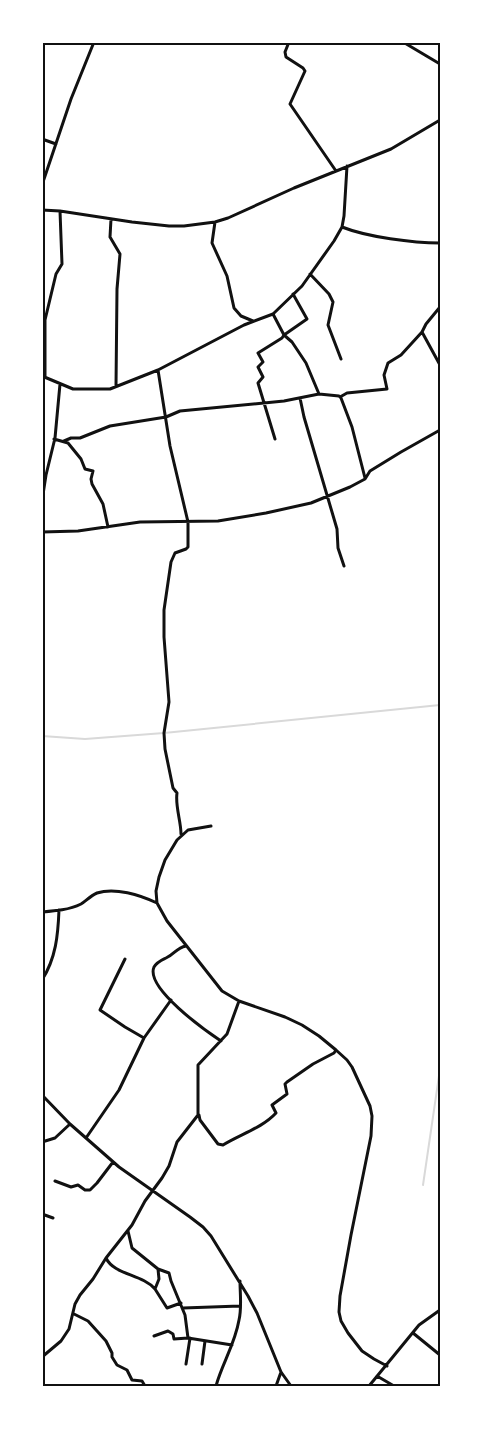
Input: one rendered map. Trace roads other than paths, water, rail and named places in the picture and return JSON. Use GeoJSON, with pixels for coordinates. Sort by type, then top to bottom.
{"type":"FeatureCollection","features":[{"type":"Feature","properties":{"kind":"street"},"geometry":{"type":"LineString","coordinates":[[42,185],[71,99],[94,42]]}},
{"type":"Feature","properties":{"kind":"street"},"geometry":{"type":"LineString","coordinates":[[289,42],[285,52],[286,57],[304,68],[305,71],[290,104],[336,171]]}},
{"type":"Feature","properties":{"kind":"street"},"geometry":{"type":"LineString","coordinates":[[404,42],[440,64]]}},
{"type":"Feature","properties":{"kind":"street"},"geometry":{"type":"LineString","coordinates":[[42,210],[169,226],[215,222],[391,149],[440,120]]}},
{"type":"Feature","properties":{"kind":"street"},"geometry":{"type":"LineString","coordinates":[[42,139],[56,144]]}},
{"type":"Feature","properties":{"kind":"street"},"geometry":{"type":"LineString","coordinates":[[60,211],[62,264],[56,274],[45,320],[44,376],[73,389],[110,389],[158,370],[254,321],[273,314],[310,274],[342,227],[347,166]]}},
{"type":"Feature","properties":{"kind":"street"},"geometry":{"type":"LineString","coordinates":[[111,218],[110,237],[120,254],[117,289],[116,386]]}},
{"type":"Feature","properties":{"kind":"street"},"geometry":{"type":"LineString","coordinates":[[215,222],[212,243],[227,276],[234,308],[241,316],[254,321]]}},
{"type":"Feature","properties":{"kind":"street"},"geometry":{"type":"LineString","coordinates":[[342,227],[355,232],[423,243],[440,243]]}},
{"type":"Feature","properties":{"kind":"street"},"geometry":{"type":"LineString","coordinates":[[310,274],[329,294],[333,302],[328,325],[341,359]]}},
{"type":"Feature","properties":{"kind":"street"},"geometry":{"type":"LineString","coordinates":[[275,439],[258,383],[263,377],[258,367],[263,362],[258,352],[282,338],[307,319],[293,294]]}},
{"type":"Feature","properties":{"kind":"street"},"geometry":{"type":"LineString","coordinates":[[64,441],[71,438],[80,438],[110,426],[166,417],[180,411],[265,403],[319,394],[340,397],[347,394],[387,389],[384,375],[388,363],[402,355],[440,307]]}},
{"type":"Feature","properties":{"kind":"street"},"geometry":{"type":"LineString","coordinates":[[273,314],[284,335],[292,342],[306,363],[319,394]]}},
{"type":"Feature","properties":{"kind":"street"},"geometry":{"type":"LineString","coordinates":[[422,332],[440,365]]}},
{"type":"Feature","properties":{"kind":"street"},"geometry":{"type":"LineString","coordinates":[[158,370],[170,446],[188,522],[188,547],[175,554],[171,562],[164,619],[169,702],[164,733],[165,750],[173,788],[177,793],[181,835]]}},
{"type":"Feature","properties":{"kind":"street"},"geometry":{"type":"LineString","coordinates":[[42,501],[54,439],[60,384]]}},
{"type":"Feature","properties":{"kind":"street"},"geometry":{"type":"LineString","coordinates":[[340,397],[352,427],[365,478]]}},
{"type":"Feature","properties":{"kind":"street"},"geometry":{"type":"LineString","coordinates":[[300,398],[337,529],[338,548],[344,566]]}},
{"type":"Feature","properties":{"kind":"street"},"geometry":{"type":"LineString","coordinates":[[42,532],[78,531],[140,522],[218,521],[311,503],[365,478],[370,471],[440,430]]}},
{"type":"Feature","properties":{"kind":"street"},"geometry":{"type":"LineString","coordinates":[[54,439],[68,443],[81,459],[85,469],[93,470],[92,484],[103,504],[108,527]]}},
{"type":"Feature","properties":{"kind":"street"},"geometry":{"type":"LineString","coordinates":[[211,826],[188,830],[181,835],[165,860],[156,890],[157,903],[167,921],[222,991],[239,1001],[302,1025],[336,1050],[352,1067],[370,1106],[372,1116],[371,1136],[351,1234],[339,1312],[341,1321],[362,1350],[387,1366]]}},
{"type":"Feature","properties":{"kind":"street"},"geometry":{"type":"LineString","coordinates":[[42,912],[82,904],[93,895],[106,892],[134,894],[157,903]]}},
{"type":"Feature","properties":{"kind":"street"},"geometry":{"type":"LineString","coordinates":[[42,980],[54,956],[58,936],[59,910]]}},
{"type":"Feature","properties":{"kind":"street"},"geometry":{"type":"LineString","coordinates":[[186,946],[178,948],[167,958],[160,961],[154,967],[154,975],[171,1000],[192,1021],[221,1041]]}},
{"type":"Feature","properties":{"kind":"street"},"geometry":{"type":"LineString","coordinates":[[124,959],[100,1008],[125,1027],[144,1038]]}},
{"type":"Feature","properties":{"kind":"street"},"geometry":{"type":"LineString","coordinates":[[86,1138],[119,1090],[144,1038],[171,1000]]}},
{"type":"Feature","properties":{"kind":"street"},"geometry":{"type":"LineString","coordinates":[[239,1001],[229,1031],[198,1065],[198,1115],[218,1144],[223,1145],[253,1130],[274,1115],[276,1113],[272,1105],[288,1094],[285,1084],[336,1050]]}},
{"type":"Feature","properties":{"kind":"street"},"geometry":{"type":"LineString","coordinates":[[42,1095],[70,1124],[113,1162],[203,1227],[240,1280],[258,1313],[281,1372],[292,1386]]}},
{"type":"Feature","properties":{"kind":"street"},"geometry":{"type":"LineString","coordinates":[[42,1357],[61,1341],[68,1329],[74,1314],[75,1304],[80,1295],[128,1231],[169,1166],[177,1142],[198,1115]]}},
{"type":"Feature","properties":{"kind":"street"},"geometry":{"type":"LineString","coordinates":[[42,1142],[55,1138],[70,1124]]}},
{"type":"Feature","properties":{"kind":"street"},"geometry":{"type":"LineString","coordinates":[[55,1181],[70,1187],[78,1185],[86,1190],[90,1190],[113,1162]]}},
{"type":"Feature","properties":{"kind":"street"},"geometry":{"type":"LineString","coordinates":[[42,1214],[53,1218]]}},
{"type":"Feature","properties":{"kind":"street"},"geometry":{"type":"LineString","coordinates":[[128,1231],[132,1248],[158,1269],[169,1273],[183,1308],[189,1338],[186,1364]]}},
{"type":"Feature","properties":{"kind":"street"},"geometry":{"type":"LineString","coordinates":[[106,1258],[111,1265],[149,1283],[167,1308],[181,1303]]}},
{"type":"Feature","properties":{"kind":"street"},"geometry":{"type":"LineString","coordinates":[[154,1289],[159,1279],[158,1269]]}},
{"type":"Feature","properties":{"kind":"street"},"geometry":{"type":"LineString","coordinates":[[216,1386],[232,1346],[240,1318],[240,1280]]}},
{"type":"Feature","properties":{"kind":"street"},"geometry":{"type":"LineString","coordinates":[[183,1308],[240,1306]]}},
{"type":"Feature","properties":{"kind":"street"},"geometry":{"type":"LineString","coordinates":[[369,1386],[419,1325],[440,1310]]}},
{"type":"Feature","properties":{"kind":"street"},"geometry":{"type":"LineString","coordinates":[[74,1314],[88,1321],[106,1341],[117,1364],[127,1370],[132,1380],[142,1381],[145,1386]]}},
{"type":"Feature","properties":{"kind":"street"},"geometry":{"type":"LineString","coordinates":[[154,1336],[168,1331],[173,1334],[174,1339],[189,1338],[232,1346]]}},
{"type":"Feature","properties":{"kind":"street"},"geometry":{"type":"LineString","coordinates":[[413,1333],[440,1355]]}},
{"type":"Feature","properties":{"kind":"street"},"geometry":{"type":"LineString","coordinates":[[202,1364],[205,1341]]}},
{"type":"Feature","properties":{"kind":"street"},"geometry":{"type":"LineString","coordinates":[[276,1386],[281,1372]]}},
{"type":"Feature","properties":{"kind":"street"},"geometry":{"type":"LineString","coordinates":[[377,1376],[394,1386]]}},
{"type":"Feature","properties":{"kind":"waterway"},"geometry":{"type":"LineString","coordinates":[[42,736],[85,739],[164,733],[440,705]]}},
{"type":"Feature","properties":{"kind":"waterway"},"geometry":{"type":"LineString","coordinates":[[440,936],[440,942]]}},
{"type":"Feature","properties":{"kind":"waterway"},"geometry":{"type":"LineString","coordinates":[[423,1185],[440,1069]]}}]}
